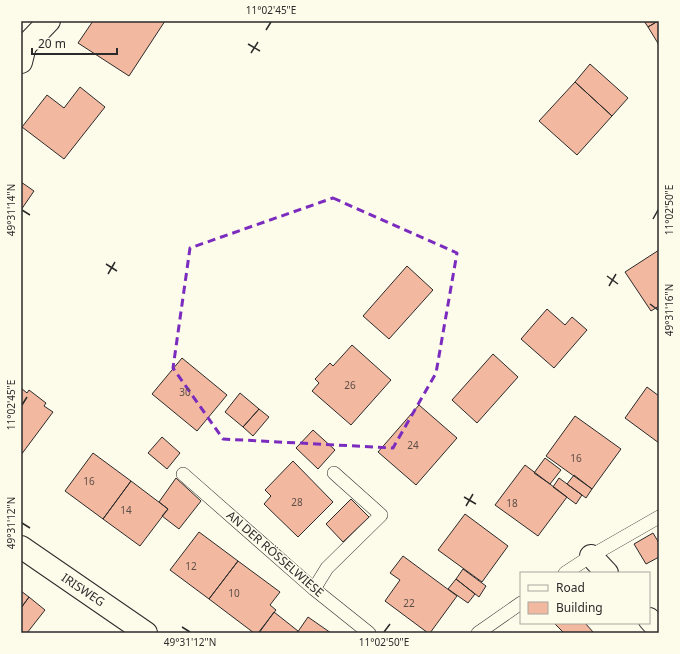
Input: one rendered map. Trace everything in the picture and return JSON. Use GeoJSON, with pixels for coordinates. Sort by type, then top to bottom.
{"type":"FeatureCollection","features":[{"type":"Feature","properties":{"kind":"street"},"geometry":{"type":"LineString","coordinates":[[22,50],[49,21]]}},
{"type":"Feature","properties":{"kind":"street","name":"IRISWEG"},"geometry":{"type":"LineString","coordinates":[[21,547],[146,633]]}},
{"type":"Feature","properties":{"kind":"street"},"geometry":{"type":"LineString","coordinates":[[591,556],[606,572]]}},
{"type":"Feature","properties":{"kind":"street"},"geometry":{"type":"LineString","coordinates":[[650,620],[659,630]]}},
{"type":"Feature","properties":{"kind":"lane"},"geometry":{"type":"LineString","coordinates":[[314,589],[327,568],[381,516],[334,473]]}},
{"type":"Feature","properties":{"kind":"lane","name":"AN DER RÖSSELWIESE"},"geometry":{"type":"LineString","coordinates":[[182,474],[314,589],[369,633]]}},
{"type":"Feature","properties":{"kind":"lane"},"geometry":{"type":"LineString","coordinates":[[567,572],[591,556],[659,517]]}},
{"type":"Feature","properties":{"kind":"lane"},"geometry":{"type":"LineString","coordinates":[[478,633],[520,604]]}},
{"type":"Feature","properties":{"kind":"highlighted area"},"geometry":{"type":"Polygon","coordinates":[[[333,198],[457,253],[436,373],[393,448],[223,439],[173,368],[190,248],[333,198]]]}},
{"type":"Feature","properties":{"kind":"building"},"geometry":{"type":"Polygon","coordinates":[[[93,21],[165,21],[129,76],[78,43],[93,21]]]}},
{"type":"Feature","properties":{"kind":"building"},"geometry":{"type":"Polygon","coordinates":[[[644,21],[658,21],[648,27],[644,21]]]}},
{"type":"Feature","properties":{"kind":"building"},"geometry":{"type":"Polygon","coordinates":[[[659,21],[659,45],[648,27],[659,21]]]}},
{"type":"Feature","properties":{"kind":"building"},"geometry":{"type":"Polygon","coordinates":[[[590,64],[628,98],[612,116],[575,82],[590,64]]]}},
{"type":"Feature","properties":{"kind":"building"},"geometry":{"type":"Polygon","coordinates":[[[575,82],[612,116],[577,155],[539,121],[575,82]]]}},
{"type":"Feature","properties":{"kind":"building"},"geometry":{"type":"Polygon","coordinates":[[[80,87],[105,107],[64,159],[22,127],[47,95],[64,108],[80,87]]]}},
{"type":"Feature","properties":{"kind":"building"},"geometry":{"type":"Polygon","coordinates":[[[21,182],[34,191],[21,210],[21,182]]]}},
{"type":"Feature","properties":{"kind":"building"},"geometry":{"type":"Polygon","coordinates":[[[659,250],[659,306],[651,311],[625,272],[659,250]]]}},
{"type":"Feature","properties":{"kind":"building"},"geometry":{"type":"Polygon","coordinates":[[[407,266],[433,290],[389,339],[363,316],[407,266]]]}},
{"type":"Feature","properties":{"kind":"building"},"geometry":{"type":"Polygon","coordinates":[[[547,309],[565,325],[572,317],[587,330],[554,368],[521,339],[547,309]]]}},
{"type":"Feature","properties":{"kind":"building"},"geometry":{"type":"Polygon","coordinates":[[[352,345],[391,380],[351,425],[312,391],[319,383],[315,379],[330,363],[333,366],[352,345]]]}},
{"type":"Feature","properties":{"kind":"building"},"geometry":{"type":"Polygon","coordinates":[[[493,354],[518,377],[477,423],[452,400],[493,354]]]}},
{"type":"Feature","properties":{"kind":"building"},"geometry":{"type":"Polygon","coordinates":[[[182,358],[227,395],[197,431],[152,394],[182,358]]]}},
{"type":"Feature","properties":{"kind":"building"},"geometry":{"type":"Polygon","coordinates":[[[647,387],[659,396],[659,443],[625,418],[647,387]]]}},
{"type":"Feature","properties":{"kind":"building"},"geometry":{"type":"Polygon","coordinates":[[[21,388],[27,393],[29,390],[46,403],[44,406],[53,412],[21,455],[21,388]]]}},
{"type":"Feature","properties":{"kind":"building"},"geometry":{"type":"Polygon","coordinates":[[[240,393],[259,409],[243,427],[225,412],[240,393]]]}},
{"type":"Feature","properties":{"kind":"building"},"geometry":{"type":"Polygon","coordinates":[[[419,405],[457,438],[416,485],[378,452],[419,405]]]}},
{"type":"Feature","properties":{"kind":"building"},"geometry":{"type":"Polygon","coordinates":[[[259,409],[269,417],[253,436],[243,427],[259,409]]]}},
{"type":"Feature","properties":{"kind":"building"},"geometry":{"type":"Polygon","coordinates":[[[575,416],[621,449],[592,489],[546,456],[575,416]]]}},
{"type":"Feature","properties":{"kind":"building"},"geometry":{"type":"Polygon","coordinates":[[[313,430],[335,450],[318,469],[296,448],[313,430]]]}},
{"type":"Feature","properties":{"kind":"building"},"geometry":{"type":"Polygon","coordinates":[[[162,437],[180,453],[167,469],[148,453],[162,437]]]}},
{"type":"Feature","properties":{"kind":"building"},"geometry":{"type":"Polygon","coordinates":[[[93,453],[131,481],[103,519],[65,491],[93,453]]]}},
{"type":"Feature","properties":{"kind":"building"},"geometry":{"type":"Polygon","coordinates":[[[545,458],[561,470],[550,484],[534,473],[545,458]]]}},
{"type":"Feature","properties":{"kind":"building"},"geometry":{"type":"Polygon","coordinates":[[[293,461],[333,502],[298,537],[264,504],[271,496],[265,490],[293,461]]]}},
{"type":"Feature","properties":{"kind":"building"},"geometry":{"type":"Polygon","coordinates":[[[525,465],[567,497],[538,536],[495,505],[525,465]]]}},
{"type":"Feature","properties":{"kind":"building"},"geometry":{"type":"Polygon","coordinates":[[[574,475],[592,489],[586,498],[567,484],[574,475]]]}},
{"type":"Feature","properties":{"kind":"building"},"geometry":{"type":"Polygon","coordinates":[[[176,478],[201,501],[179,529],[162,516],[168,509],[159,502],[176,478]]]}},
{"type":"Feature","properties":{"kind":"building"},"geometry":{"type":"Polygon","coordinates":[[[559,478],[582,495],[576,504],[553,487],[559,478]]]}},
{"type":"Feature","properties":{"kind":"building"},"geometry":{"type":"Polygon","coordinates":[[[131,481],[168,509],[140,546],[103,519],[131,481]]]}},
{"type":"Feature","properties":{"kind":"building"},"geometry":{"type":"Polygon","coordinates":[[[351,499],[369,517],[343,542],[326,524],[351,499]]]}},
{"type":"Feature","properties":{"kind":"building"},"geometry":{"type":"Polygon","coordinates":[[[465,514],[508,546],[482,582],[438,550],[465,514]]]}},
{"type":"Feature","properties":{"kind":"building"},"geometry":{"type":"Polygon","coordinates":[[[199,532],[238,561],[209,599],[170,570],[199,532]]]}},
{"type":"Feature","properties":{"kind":"building"},"geometry":{"type":"Polygon","coordinates":[[[653,533],[659,543],[659,557],[646,564],[634,544],[653,533]]]}},
{"type":"Feature","properties":{"kind":"building"},"geometry":{"type":"Polygon","coordinates":[[[403,556],[457,596],[430,633],[385,601],[400,580],[390,573],[403,556]]]}},
{"type":"Feature","properties":{"kind":"building"},"geometry":{"type":"Polygon","coordinates":[[[238,561],[280,592],[270,605],[276,610],[258,633],[254,633],[209,599],[238,561]]]}},
{"type":"Feature","properties":{"kind":"building"},"geometry":{"type":"Polygon","coordinates":[[[463,569],[486,586],[479,597],[456,579],[463,569]]]}},
{"type":"Feature","properties":{"kind":"building"},"geometry":{"type":"Polygon","coordinates":[[[456,579],[475,594],[468,603],[448,589],[456,579]]]}},
{"type":"Feature","properties":{"kind":"building"},"geometry":{"type":"Polygon","coordinates":[[[21,591],[29,597],[21,608],[21,591]]]}},
{"type":"Feature","properties":{"kind":"building"},"geometry":{"type":"Polygon","coordinates":[[[29,597],[45,610],[27,633],[22,633],[21,608],[29,597]]]}},
{"type":"Feature","properties":{"kind":"building"},"geometry":{"type":"Polygon","coordinates":[[[274,612],[298,631],[297,633],[259,633],[274,612]]]}},
{"type":"Feature","properties":{"kind":"building"},"geometry":{"type":"Polygon","coordinates":[[[308,617],[331,633],[297,633],[308,617]]]}},
{"type":"Feature","properties":{"kind":"building"},"geometry":{"type":"Polygon","coordinates":[[[555,624],[586,624],[594,633],[564,633],[555,624]]]}}]}
